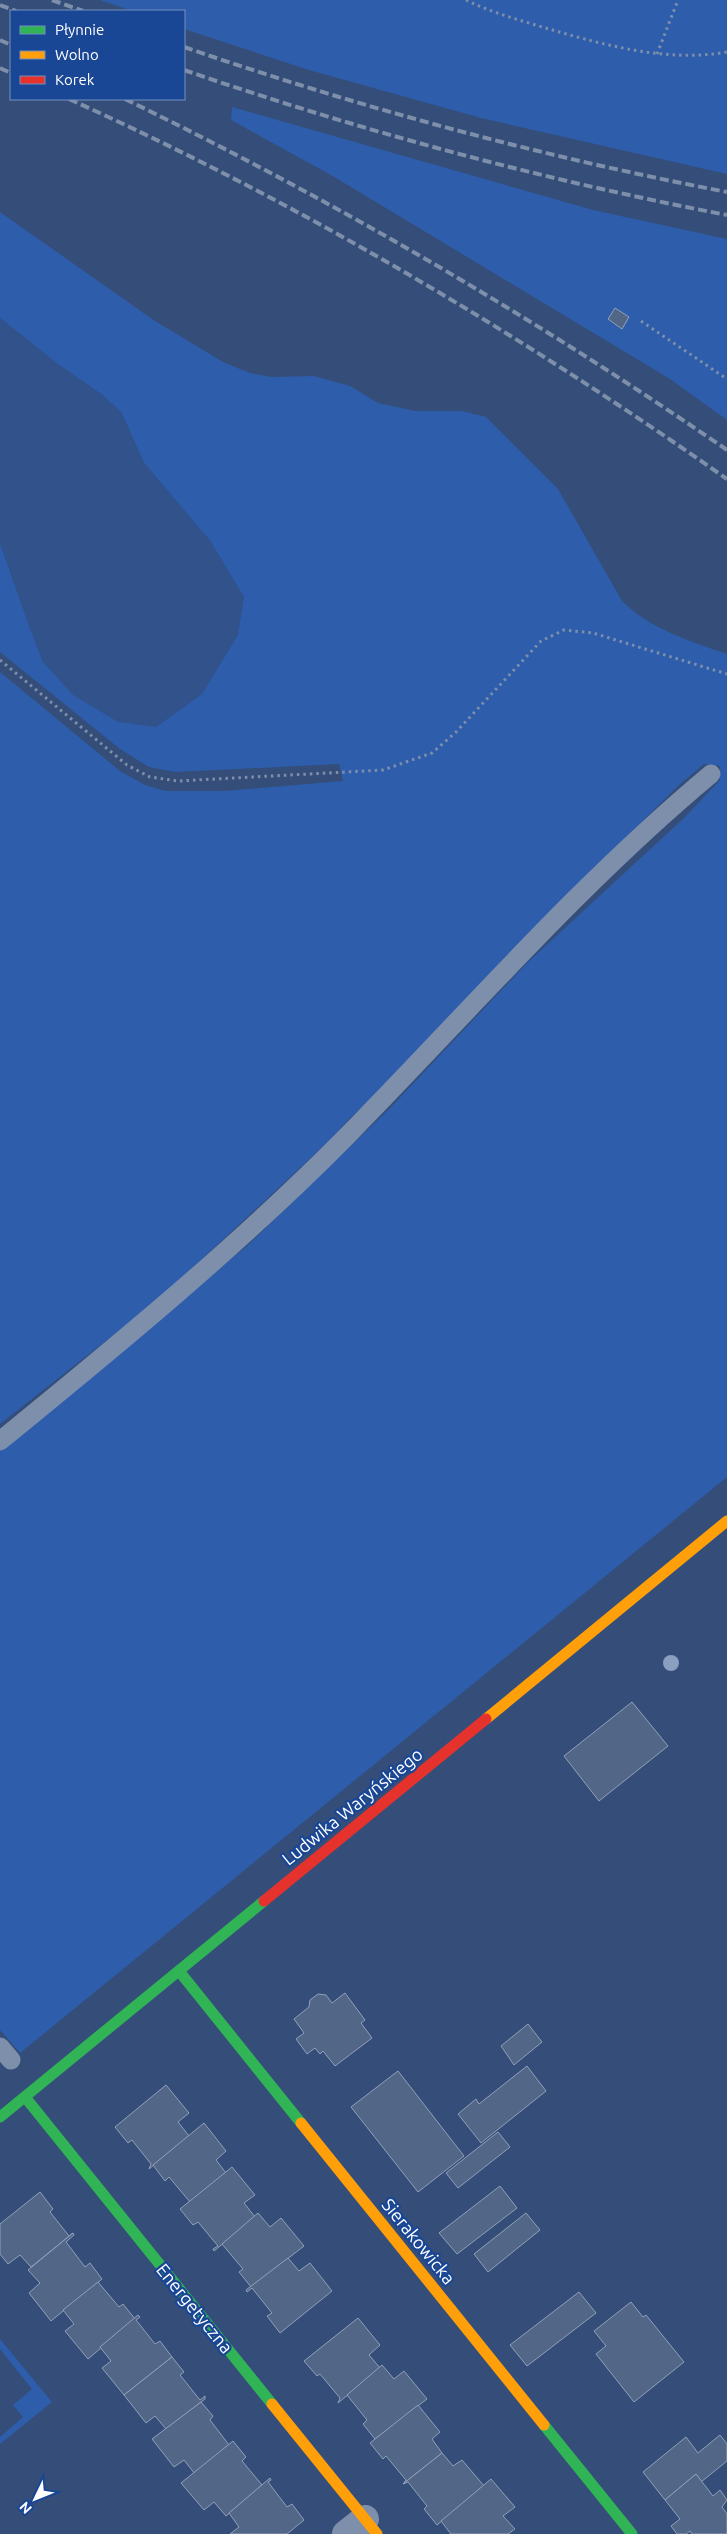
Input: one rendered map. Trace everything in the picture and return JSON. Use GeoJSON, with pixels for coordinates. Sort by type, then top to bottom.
{"type":"FeatureCollection","features":[{"type":"Feature","properties":{"kind":"street","name":"Ludwika Waryńskiego"},"geometry":{"type":"LineString","coordinates":[[0,2117],[727,1522]]}},
{"type":"Feature","properties":{"kind":"street","name":"Sierakowicka"},"geometry":{"type":"LineString","coordinates":[[178,1971],[632,2534]]}},
{"type":"Feature","properties":{"kind":"street","name":"Energetyczna"},"geometry":{"type":"LineString","coordinates":[[25,2097],[363,2529]]}},
{"type":"Feature","properties":{"kind":"lane"},"geometry":{"type":"LineString","coordinates":[[0,1440],[182,1290],[253,1226],[345,1138],[523,952],[612,864],[711,774]]}},
{"type":"Feature","properties":{"kind":"path"},"geometry":{"type":"LineString","coordinates":[[466,0],[487,10],[572,35],[657,54],[709,56],[727,52]]}},
{"type":"Feature","properties":{"kind":"path"},"geometry":{"type":"LineString","coordinates":[[657,54],[678,0]]}},
{"type":"Feature","properties":{"kind":"path"},"geometry":{"type":"LineString","coordinates":[[642,321],[727,379]]}},
{"type":"Feature","properties":{"kind":"path"},"geometry":{"type":"LineString","coordinates":[[0,660],[127,765],[150,777],[178,781],[383,770],[432,753],[456,732],[541,641],[564,630],[593,633],[727,674]]}},
{"type":"Feature","properties":{"kind":"shaded area"},"geometry":{"type":"Polygon","coordinates":[[[100,0],[727,0],[727,174],[481,118],[309,70],[185,29],[185,10],[129,10],[100,0]]]}},
{"type":"Feature","properties":{"kind":"shaded area"},"geometry":{"type":"Polygon","coordinates":[[[232,107],[593,210],[727,239],[727,420],[670,379],[331,175],[231,120],[232,107]]]}},
{"type":"Feature","properties":{"kind":"shaded area"},"geometry":{"type":"Polygon","coordinates":[[[0,212],[155,321],[223,362],[250,373],[271,377],[314,376],[350,386],[378,403],[415,411],[462,411],[486,417],[558,489],[622,601],[633,611],[658,627],[727,654],[727,1477],[20,2053],[0,2030],[0,1450],[248,1245],[389,1109],[528,962],[684,818],[720,780],[720,766],[704,764],[679,785],[547,916],[384,1087],[158,1300],[0,1424],[0,672],[120,771],[145,785],[166,791],[224,791],[343,781],[339,764],[175,772],[149,767],[120,749],[0,652],[0,543],[43,662],[211,542],[144,463],[121,412],[101,394],[59,365],[0,318],[0,212]]]}},
{"type":"Feature","properties":{"kind":"shaded area"},"geometry":{"type":"Polygon","coordinates":[[[0,318],[59,365],[101,394],[121,412],[144,463],[211,542],[244,597],[238,635],[202,694],[156,727],[118,722],[73,695],[43,662],[30,629],[0,543],[0,318]]]}},
{"type":"Feature","properties":{"kind":"shaded area"},"geometry":{"type":"Polygon","coordinates":[[[0,2339],[52,2402],[0,2444],[0,2437],[23,2417],[13,2405],[32,2389],[0,2349],[0,2339]]]}},
{"type":"Feature","properties":{"kind":"building"},"geometry":{"type":"Polygon","coordinates":[[[615,308],[629,317],[622,329],[608,319],[615,308]]]}},
{"type":"Feature","properties":{"kind":"building"},"geometry":{"type":"Polygon","coordinates":[[[632,1702],[668,1746],[599,1801],[564,1756],[632,1702]]]}},
{"type":"Feature","properties":{"kind":"building"},"geometry":{"type":"Polygon","coordinates":[[[345,1993],[365,2020],[361,2023],[372,2038],[335,2066],[323,2051],[320,2054],[315,2048],[307,2054],[296,2039],[304,2033],[294,2019],[309,2007],[310,2000],[318,1994],[326,1995],[332,2003],[345,1993]]]}},
{"type":"Feature","properties":{"kind":"building"},"geometry":{"type":"Polygon","coordinates":[[[528,2024],[542,2042],[514,2065],[501,2046],[528,2024]]]}},
{"type":"Feature","properties":{"kind":"building"},"geometry":{"type":"Polygon","coordinates":[[[527,2066],[546,2091],[481,2143],[458,2114],[476,2099],[479,2104],[527,2066]]]}},
{"type":"Feature","properties":{"kind":"building"},"geometry":{"type":"Polygon","coordinates":[[[398,2071],[464,2156],[418,2192],[351,2107],[398,2071]]]}},
{"type":"Feature","properties":{"kind":"building"},"geometry":{"type":"Polygon","coordinates":[[[166,2085],[189,2113],[178,2122],[189,2136],[149,2169],[151,2164],[132,2140],[128,2143],[115,2127],[166,2085]]]}},
{"type":"Feature","properties":{"kind":"building"},"geometry":{"type":"Polygon","coordinates":[[[204,2123],[226,2151],[216,2160],[226,2173],[190,2202],[169,2177],[165,2181],[153,2165],[204,2123]]]}},
{"type":"Feature","properties":{"kind":"building"},"geometry":{"type":"Polygon","coordinates":[[[498,2132],[510,2147],[458,2188],[446,2173],[498,2132]]]}},
{"type":"Feature","properties":{"kind":"building"},"geometry":{"type":"Polygon","coordinates":[[[232,2167],[255,2195],[244,2203],[255,2217],[214,2251],[213,2249],[218,2246],[198,2222],[193,2225],[180,2209],[232,2167]]]}},
{"type":"Feature","properties":{"kind":"building"},"geometry":{"type":"Polygon","coordinates":[[[500,2186],[517,2208],[457,2254],[439,2233],[500,2186]]]}},
{"type":"Feature","properties":{"kind":"building"},"geometry":{"type":"Polygon","coordinates":[[[40,2192],[53,2209],[50,2212],[69,2236],[73,2233],[31,2267],[20,2255],[8,2264],[0,2254],[0,2224],[40,2192]]]}},
{"type":"Feature","properties":{"kind":"building"},"geometry":{"type":"Polygon","coordinates":[[[258,2213],[270,2227],[281,2218],[304,2246],[251,2287],[239,2272],[243,2269],[222,2244],[258,2213]]]}},
{"type":"Feature","properties":{"kind":"building"},"geometry":{"type":"Polygon","coordinates":[[[526,2213],[540,2230],[488,2272],[474,2254],[526,2213]]]}},
{"type":"Feature","properties":{"kind":"building"},"geometry":{"type":"Polygon","coordinates":[[[73,2233],[74,2235],[66,2242],[85,2267],[90,2263],[102,2279],[51,2321],[29,2293],[40,2283],[28,2270],[73,2233]]]}},
{"type":"Feature","properties":{"kind":"building"},"geometry":{"type":"Polygon","coordinates":[[[288,2258],[299,2271],[310,2263],[332,2291],[280,2333],[267,2316],[272,2313],[252,2288],[247,2292],[246,2290],[288,2258]]]}},
{"type":"Feature","properties":{"kind":"building"},"geometry":{"type":"Polygon","coordinates":[[[98,2282],[119,2307],[123,2304],[135,2319],[88,2359],[65,2331],[74,2324],[63,2310],[98,2282]]]}},
{"type":"Feature","properties":{"kind":"building"},"geometry":{"type":"Polygon","coordinates":[[[579,2292],[596,2313],[527,2366],[510,2345],[579,2292]]]}},
{"type":"Feature","properties":{"kind":"building"},"geometry":{"type":"Polygon","coordinates":[[[631,2302],[643,2317],[646,2315],[684,2362],[634,2402],[596,2354],[606,2346],[594,2331],[631,2302]]]}},
{"type":"Feature","properties":{"kind":"building"},"geometry":{"type":"Polygon","coordinates":[[[138,2315],[140,2317],[136,2320],[155,2344],[160,2341],[172,2357],[124,2395],[102,2368],[111,2361],[100,2347],[138,2315]]]}},
{"type":"Feature","properties":{"kind":"building"},"geometry":{"type":"Polygon","coordinates":[[[358,2318],[380,2345],[369,2355],[380,2368],[338,2403],[340,2398],[320,2374],[317,2376],[304,2361],[358,2318]]]}},
{"type":"Feature","properties":{"kind":"building"},"geometry":{"type":"Polygon","coordinates":[[[172,2357],[184,2372],[180,2375],[200,2400],[205,2396],[205,2399],[166,2429],[155,2416],[146,2423],[124,2395],[172,2357]]]}},
{"type":"Feature","properties":{"kind":"building"},"geometry":{"type":"Polygon","coordinates":[[[382,2365],[394,2379],[404,2371],[427,2399],[375,2439],[363,2424],[367,2420],[347,2395],[382,2365]]]}},
{"type":"Feature","properties":{"kind":"building"},"geometry":{"type":"Polygon","coordinates":[[[201,2402],[213,2416],[210,2420],[229,2445],[195,2474],[184,2460],[174,2467],[152,2439],[201,2402]]]}},
{"type":"Feature","properties":{"kind":"building"},"geometry":{"type":"Polygon","coordinates":[[[418,2405],[440,2432],[432,2439],[442,2453],[403,2484],[406,2480],[386,2456],[383,2459],[370,2443],[418,2405]]]}},
{"type":"Feature","properties":{"kind":"building"},"geometry":{"type":"Polygon","coordinates":[[[720,2435],[727,2444],[727,2461],[701,2482],[696,2474],[665,2500],[643,2472],[686,2437],[698,2453],[720,2435]]]}},
{"type":"Feature","properties":{"kind":"building"},"geometry":{"type":"Polygon","coordinates":[[[233,2441],[246,2457],[242,2461],[262,2485],[226,2516],[214,2502],[204,2510],[181,2483],[233,2441]]]}},
{"type":"Feature","properties":{"kind":"building"},"geometry":{"type":"Polygon","coordinates":[[[442,2453],[453,2466],[462,2460],[484,2486],[437,2525],[424,2509],[427,2506],[408,2482],[403,2484],[442,2453]]]}},
{"type":"Feature","properties":{"kind":"building"},"geometry":{"type":"Polygon","coordinates":[[[696,2474],[713,2496],[720,2490],[727,2500],[722,2507],[727,2514],[727,2534],[692,2534],[690,2531],[686,2534],[677,2534],[671,2526],[680,2519],[665,2500],[696,2474]]]}},
{"type":"Feature","properties":{"kind":"building"},"geometry":{"type":"Polygon","coordinates":[[[270,2478],[271,2480],[268,2482],[287,2507],[292,2504],[304,2520],[287,2534],[230,2534],[239,2527],[229,2513],[270,2478]]]}},
{"type":"Feature","properties":{"kind":"building"},"geometry":{"type":"Polygon","coordinates":[[[491,2479],[515,2507],[503,2516],[515,2529],[508,2534],[451,2534],[441,2521],[491,2479]]]}},
{"type":"Feature","properties":{"kind":"railway"},"geometry":{"type":"LineString","coordinates":[[52,0],[80,10]]}},
{"type":"Feature","properties":{"kind":"railway"},"geometry":{"type":"LineString","coordinates":[[0,5],[13,10]]}},
{"type":"Feature","properties":{"kind":"railway"},"geometry":{"type":"LineString","coordinates":[[0,40],[10,45]]}},
{"type":"Feature","properties":{"kind":"railway"},"geometry":{"type":"LineString","coordinates":[[185,47],[318,90],[453,129],[589,163],[727,192]]}},
{"type":"Feature","properties":{"kind":"railway"},"geometry":{"type":"LineString","coordinates":[[0,68],[10,73]]}},
{"type":"Feature","properties":{"kind":"railway"},"geometry":{"type":"LineString","coordinates":[[185,70],[318,113],[453,152],[589,186],[727,215]]}},
{"type":"Feature","properties":{"kind":"railway"},"geometry":{"type":"LineString","coordinates":[[71,100],[155,139],[240,182],[407,274],[489,322],[569,373],[727,479]]}},
{"type":"Feature","properties":{"kind":"railway"},"geometry":{"type":"LineString","coordinates":[[127,100],[281,178],[433,263],[655,401],[727,450]]}},
{"type":"Feature","properties":{"kind":"traffic: fast"},"geometry":{"type":"LineString","coordinates":[[0,2117],[264,1901]]}},
{"type":"Feature","properties":{"kind":"traffic: fast"},"geometry":{"type":"LineString","coordinates":[[179,1971],[301,2123]]}},
{"type":"Feature","properties":{"kind":"traffic: fast"},"geometry":{"type":"LineString","coordinates":[[25,2097],[272,2404]]}},
{"type":"Feature","properties":{"kind":"traffic: fast"},"geometry":{"type":"LineString","coordinates":[[544,2425],[632,2534]]}},
{"type":"Feature","properties":{"kind":"traffic: slow"},"geometry":{"type":"LineString","coordinates":[[486,1719],[727,1521]]}},
{"type":"Feature","properties":{"kind":"traffic: slow"},"geometry":{"type":"LineString","coordinates":[[301,2123],[544,2425]]}},
{"type":"Feature","properties":{"kind":"traffic: slow"},"geometry":{"type":"LineString","coordinates":[[272,2404],[377,2534]]}},
{"type":"Feature","properties":{"kind":"traffic: jam"},"geometry":{"type":"LineString","coordinates":[[264,1901],[486,1719]]}}]}
